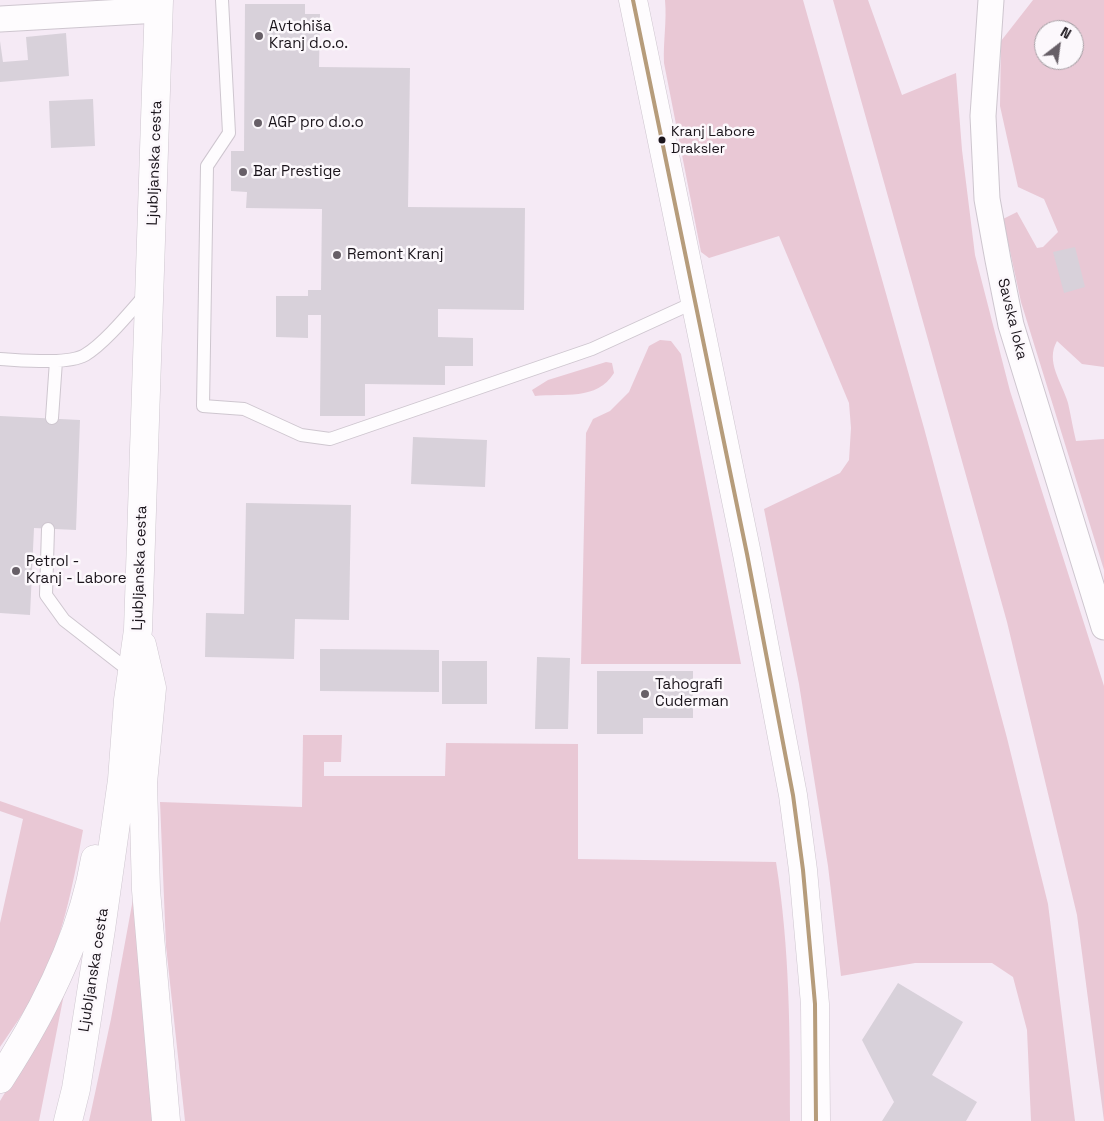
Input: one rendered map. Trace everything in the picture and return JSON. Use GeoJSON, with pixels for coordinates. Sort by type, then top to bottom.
{"type":"FeatureCollection","features":[{"type":"Feature","properties":{"kind":"main road"},"geometry":{"type":"LineString","coordinates":[[633,0],[793,795],[803,870],[814,1004],[816,1121]]}},
{"type":"Feature","properties":{"kind":"main road","name":"Ljubljanska cesta"},"geometry":{"type":"LineString","coordinates":[[68,1121],[76,1089],[101,929],[122,780],[128,700],[138,630],[151,288],[159,5]]}},
{"type":"Feature","properties":{"kind":"main road"},"geometry":{"type":"LineString","coordinates":[[138,630],[152,688],[143,783],[143,826],[146,899],[166,1121]]}},
{"type":"Feature","properties":{"kind":"main road"},"geometry":{"type":"LineString","coordinates":[[0,1079],[32,1030],[60,972],[88,889],[98,839],[104,762],[113,729],[128,700]]}},
{"type":"Feature","properties":{"kind":"street","name":"Savska loka"},"geometry":{"type":"LineString","coordinates":[[992,0],[983,116],[987,199],[1011,325],[1104,627]]}},
{"type":"Feature","properties":{"kind":"street","name":"Ljubljanska cesta"},"geometry":{"type":"LineString","coordinates":[[0,19],[159,5]]}},
{"type":"Feature","properties":{"kind":"lane"},"geometry":{"type":"LineString","coordinates":[[222,0],[228,133],[207,166],[203,406],[244,409],[301,435],[330,439],[592,349],[695,302]]}},
{"type":"Feature","properties":{"kind":"lane"},"geometry":{"type":"LineString","coordinates":[[0,359],[56,361],[84,356],[114,329],[151,288]]}},
{"type":"Feature","properties":{"kind":"lane"},"geometry":{"type":"LineString","coordinates":[[52,418],[56,361]]}},
{"type":"Feature","properties":{"kind":"lane"},"geometry":{"type":"LineString","coordinates":[[48,529],[46,595],[64,620],[132,673]]}},
{"type":"Feature","properties":{"kind":"shaded area"},"geometry":{"type":"Polygon","coordinates":[[[665,0],[803,0],[924,428],[1007,738],[1048,904],[1075,1121],[1031,1121],[1027,1030],[1013,977],[992,963],[915,963],[841,976],[828,866],[799,684],[764,509],[840,473],[849,460],[851,428],[849,403],[779,236],[709,258],[701,252],[664,63],[665,0]]]}},
{"type":"Feature","properties":{"kind":"shaded area"},"geometry":{"type":"Polygon","coordinates":[[[833,0],[868,0],[902,95],[956,73],[962,150],[975,255],[1010,391],[1104,686],[1104,1121],[1077,915],[1007,622],[833,0]]]}},
{"type":"Feature","properties":{"kind":"shaded area"},"geometry":{"type":"Polygon","coordinates":[[[1033,0],[1104,0],[1104,367],[1082,364],[1057,341],[1053,357],[1056,372],[1068,403],[1076,441],[1104,439],[1104,570],[1021,302],[1003,219],[1017,212],[1037,248],[1043,247],[1058,232],[1044,199],[1018,187],[1000,106],[1001,41],[1033,0]]]}},
{"type":"Feature","properties":{"kind":"shaded area"},"geometry":{"type":"Polygon","coordinates":[[[660,340],[671,341],[681,354],[741,664],[581,664],[586,433],[593,419],[610,411],[629,392],[649,346],[660,340]]]}},
{"type":"Feature","properties":{"kind":"shaded area"},"geometry":{"type":"Polygon","coordinates":[[[606,362],[612,363],[614,373],[607,382],[589,392],[535,396],[532,390],[548,380],[606,362]]]}},
{"type":"Feature","properties":{"kind":"shaded area"},"geometry":{"type":"Polygon","coordinates":[[[303,735],[342,735],[341,762],[324,762],[324,776],[445,776],[446,743],[578,744],[578,859],[776,862],[787,959],[790,1121],[185,1121],[166,946],[160,802],[302,807],[303,735]]]}},
{"type":"Feature","properties":{"kind":"shaded area"},"geometry":{"type":"Polygon","coordinates":[[[0,801],[83,830],[71,893],[53,954],[36,992],[0,1047],[0,923],[23,819],[0,811],[0,801]]]}},
{"type":"Feature","properties":{"kind":"shaded area"},"geometry":{"type":"Polygon","coordinates":[[[135,888],[157,1121],[89,1121],[111,1019],[135,888]]]}},
{"type":"Feature","properties":{"kind":"shaded area"},"geometry":{"type":"Polygon","coordinates":[[[64,994],[39,1121],[0,1121],[0,1101],[64,994]]]}},
{"type":"Feature","properties":{"kind":"building"},"geometry":{"type":"Polygon","coordinates":[[[245,4],[305,4],[305,14],[320,14],[319,67],[410,68],[408,207],[525,208],[524,310],[438,309],[438,337],[473,338],[473,366],[445,366],[445,385],[365,384],[365,416],[320,416],[321,315],[308,315],[308,338],[276,337],[276,296],[308,296],[308,290],[321,290],[322,209],[246,208],[247,192],[231,191],[231,151],[244,151],[245,4]]]}},
{"type":"Feature","properties":{"kind":"building"},"geometry":{"type":"Polygon","coordinates":[[[66,33],[69,76],[0,82],[0,41],[3,62],[28,60],[26,37],[66,33]]]}},
{"type":"Feature","properties":{"kind":"building"},"geometry":{"type":"Polygon","coordinates":[[[93,99],[95,146],[51,148],[49,101],[93,99]]]}},
{"type":"Feature","properties":{"kind":"building"},"geometry":{"type":"Polygon","coordinates":[[[1075,247],[1085,287],[1064,293],[1053,252],[1075,247]]]}},
{"type":"Feature","properties":{"kind":"building"},"geometry":{"type":"Polygon","coordinates":[[[0,416],[80,420],[76,530],[34,528],[30,615],[0,613],[0,416]]]}},
{"type":"Feature","properties":{"kind":"building"},"geometry":{"type":"Polygon","coordinates":[[[413,437],[487,440],[485,487],[411,484],[413,437]]]}},
{"type":"Feature","properties":{"kind":"building"},"geometry":{"type":"Polygon","coordinates":[[[246,503],[351,505],[349,620],[295,619],[294,659],[205,657],[206,613],[244,614],[246,503]]]}},
{"type":"Feature","properties":{"kind":"building"},"geometry":{"type":"Polygon","coordinates":[[[320,649],[439,650],[439,692],[320,691],[320,649]]]}},
{"type":"Feature","properties":{"kind":"building"},"geometry":{"type":"Polygon","coordinates":[[[537,657],[570,658],[568,729],[535,729],[537,657]]]}},
{"type":"Feature","properties":{"kind":"building"},"geometry":{"type":"Polygon","coordinates":[[[442,661],[487,661],[487,704],[442,704],[442,661]]]}},
{"type":"Feature","properties":{"kind":"building","name":"Tahografi Cuderman"},"geometry":{"type":"Polygon","coordinates":[[[597,671],[693,671],[693,718],[643,718],[643,734],[597,734],[597,671]]]}},
{"type":"Feature","properties":{"kind":"building"},"geometry":{"type":"Polygon","coordinates":[[[898,983],[963,1022],[932,1075],[977,1102],[966,1121],[882,1121],[894,1102],[862,1040],[898,983]]]}},
{"type":"Feature","properties":{"kind":"transit line"},"geometry":{"type":"LineString","coordinates":[[633,0],[747,554],[793,795],[803,870],[815,1004],[816,1121]]}},
{"type":"Feature","properties":{"kind":"place","name":"Avtohiša Kranj d.o.o."},"geometry":{"type":"Point","coordinates":[259,36]}},
{"type":"Feature","properties":{"kind":"place","name":"AGP pro d.o.o"},"geometry":{"type":"Point","coordinates":[258,123]}},
{"type":"Feature","properties":{"kind":"place","name":"Kranj Labore Draksler"},"geometry":{"type":"Point","coordinates":[662,140]}},
{"type":"Feature","properties":{"kind":"place","name":"Bar Prestige"},"geometry":{"type":"Point","coordinates":[243,172]}},
{"type":"Feature","properties":{"kind":"place","name":"Remont Kranj"},"geometry":{"type":"Point","coordinates":[337,255]}},
{"type":"Feature","properties":{"kind":"place","name":"Petrol - Kranj - Labore"},"geometry":{"type":"Point","coordinates":[16,571]}},
{"type":"Feature","properties":{"kind":"place","name":"Tahografi Cuderman"},"geometry":{"type":"Point","coordinates":[645,694]}}]}
